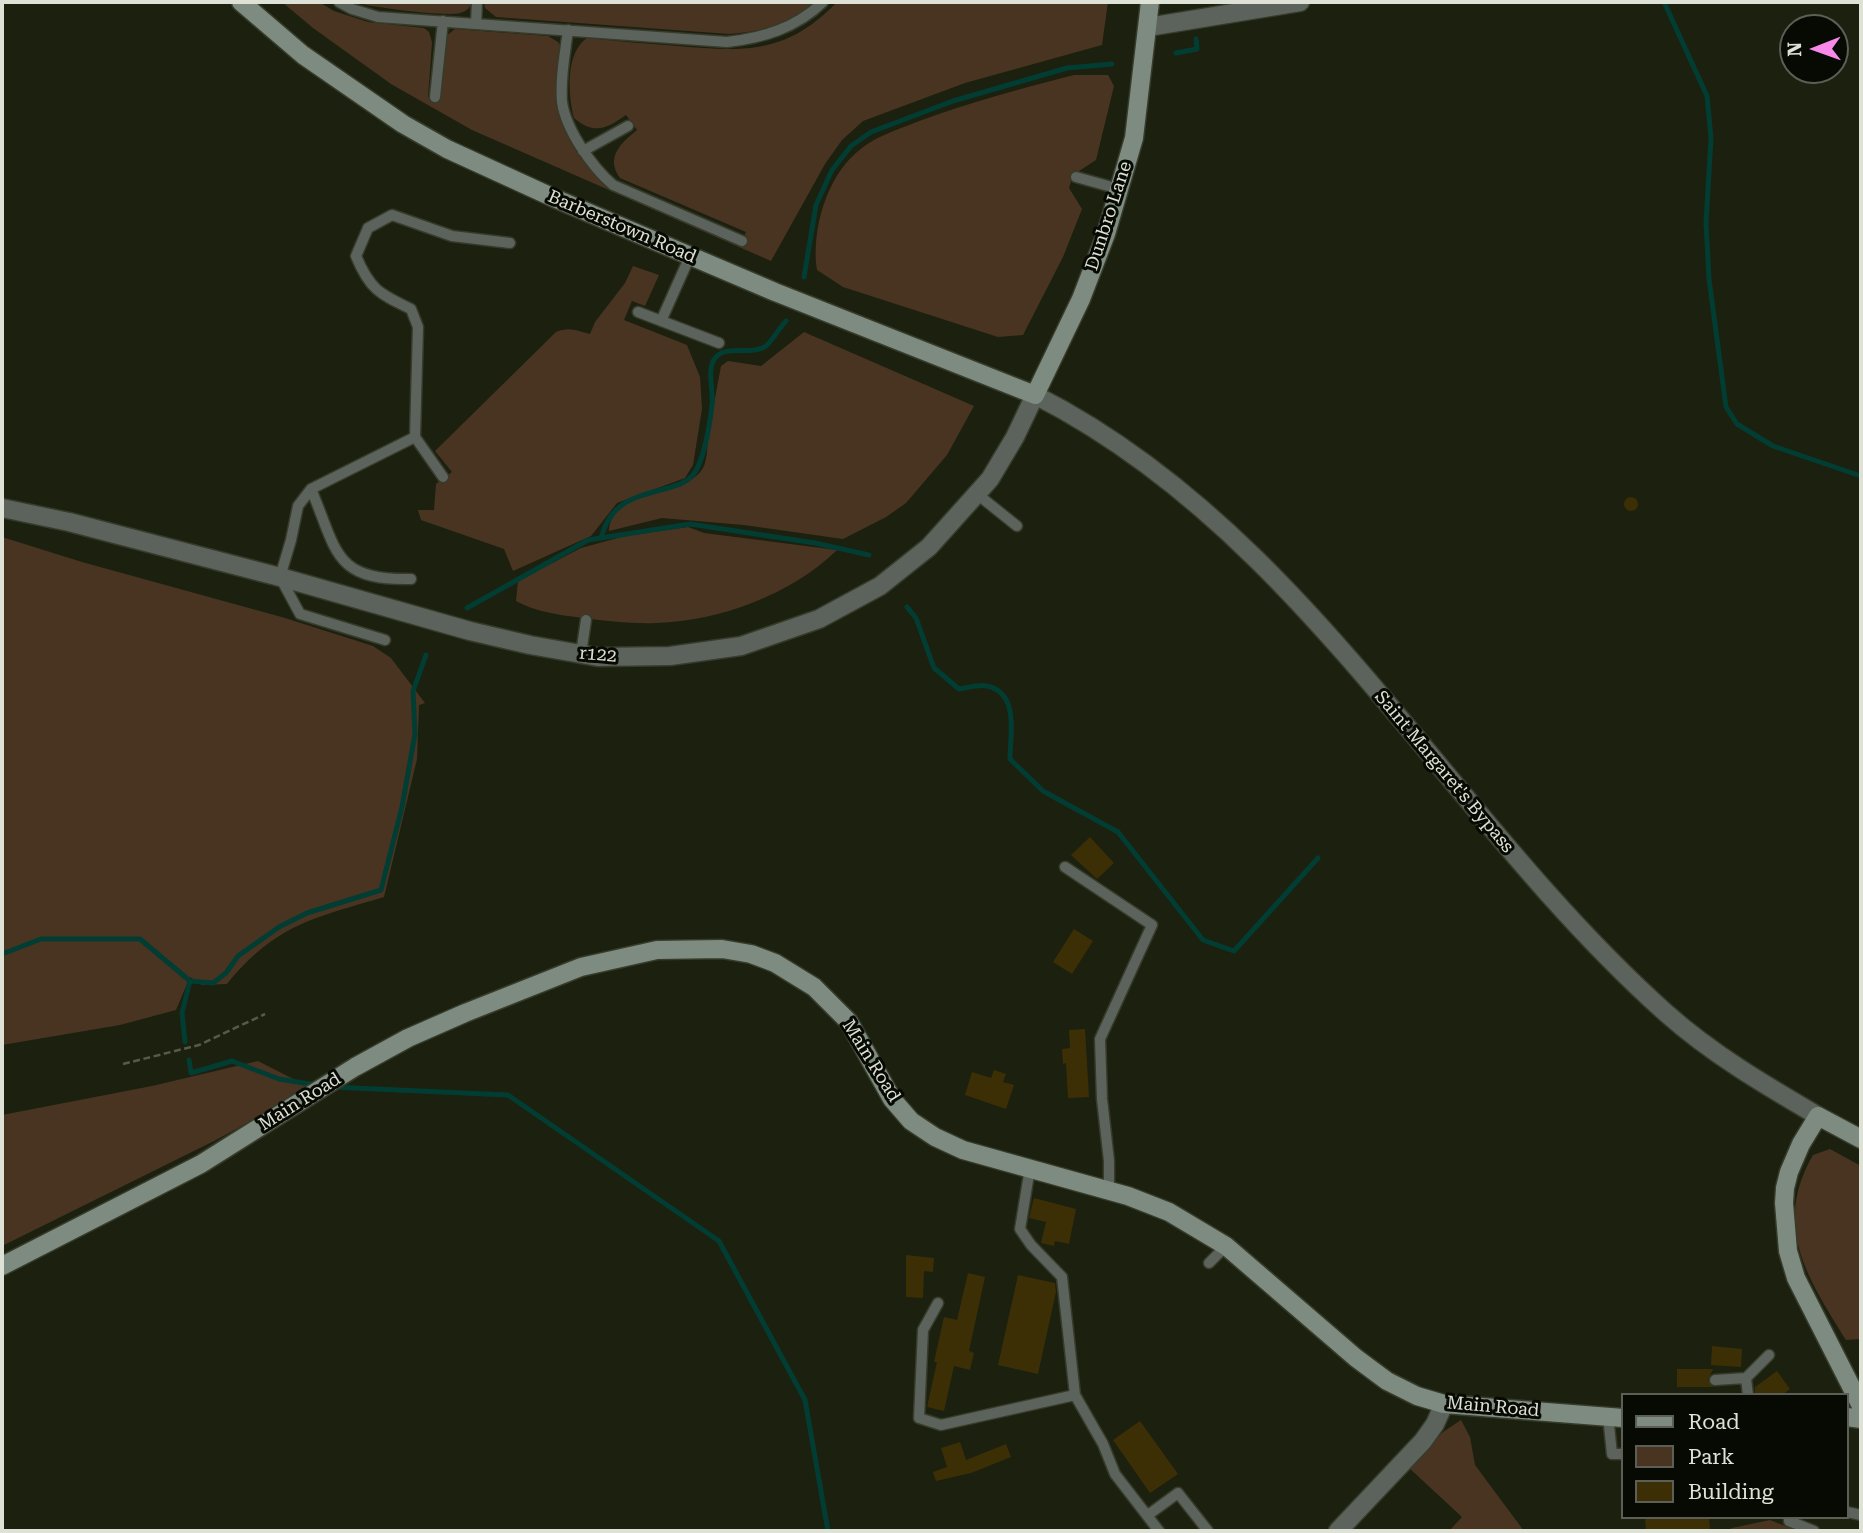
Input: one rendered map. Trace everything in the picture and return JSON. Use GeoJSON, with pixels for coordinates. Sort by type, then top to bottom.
{"type":"FeatureCollection","features":[{"type":"Feature","properties":{"kind":"main road","name":"Barberstown Road"},"geometry":{"type":"LineString","coordinates":[[242,2],[303,55],[403,124],[447,149],[690,256],[1035,395]]}},
{"type":"Feature","properties":{"kind":"main road","name":"Dunbro Lane"},"geometry":{"type":"LineString","coordinates":[[1035,395],[1081,299],[1106,234],[1134,138],[1150,2]]}},
{"type":"Feature","properties":{"kind":"main road","name":"Main Road"},"geometry":{"type":"LineString","coordinates":[[2,1266],[201,1164],[408,1038],[581,967],[657,950],[722,949],[751,954],[775,963],[797,975],[834,1005],[849,1021],[892,1099],[911,1121],[934,1137],[963,1150],[1109,1190],[1169,1212],[1226,1246],[1356,1358],[1387,1381],[1418,1396],[1444,1404],[1616,1417]]}},
{"type":"Feature","properties":{"kind":"main road","name":"Saint Margaret's Bypass"},"geometry":{"type":"LineString","coordinates":[[1818,1116],[1861,1139]]}},
{"type":"Feature","properties":{"kind":"main road"},"geometry":{"type":"LineString","coordinates":[[1818,1116],[1788,1172],[1785,1188],[1788,1251],[1796,1278],[1861,1406]]}},
{"type":"Feature","properties":{"kind":"street"},"geometry":{"type":"LineString","coordinates":[[1148,27],[1300,2]]}},
{"type":"Feature","properties":{"kind":"street","name":"r122"},"geometry":{"type":"LineString","coordinates":[[2,508],[69,522],[280,577],[470,631],[598,657],[670,656],[741,646],[819,619],[880,586],[929,547],[990,479],[1015,437],[1035,395]]}},
{"type":"Feature","properties":{"kind":"street","name":"Saint Margaret's Bypass"},"geometry":{"type":"LineString","coordinates":[[1035,395],[1109,436],[1184,492],[1271,573],[1321,626],[1568,916],[1630,979],[1668,1015],[1707,1046],[1759,1082],[1818,1116]]}},
{"type":"Feature","properties":{"kind":"street"},"geometry":{"type":"LineString","coordinates":[[1338,1531],[1423,1441],[1444,1404]]}},
{"type":"Feature","properties":{"kind":"lane"},"geometry":{"type":"LineString","coordinates":[[339,2],[352,9],[378,16],[727,42],[759,39],[785,29],[823,2]]}},
{"type":"Feature","properties":{"kind":"lane"},"geometry":{"type":"LineString","coordinates":[[476,24],[477,2]]}},
{"type":"Feature","properties":{"kind":"lane"},"geometry":{"type":"LineString","coordinates":[[435,97],[443,21]]}},
{"type":"Feature","properties":{"kind":"lane"},"geometry":{"type":"LineString","coordinates":[[568,30],[562,104],[583,151],[598,173],[613,185],[742,240]]}},
{"type":"Feature","properties":{"kind":"lane"},"geometry":{"type":"LineString","coordinates":[[583,151],[628,126]]}},
{"type":"Feature","properties":{"kind":"lane"},"geometry":{"type":"LineString","coordinates":[[1076,177],[1119,189]]}},
{"type":"Feature","properties":{"kind":"lane"},"geometry":{"type":"LineString","coordinates":[[443,477],[415,436],[418,327],[411,309],[379,294],[363,274],[356,256],[368,228],[392,215],[452,236],[510,243]]}},
{"type":"Feature","properties":{"kind":"lane"},"geometry":{"type":"LineString","coordinates":[[661,321],[690,256]]}},
{"type":"Feature","properties":{"kind":"lane"},"geometry":{"type":"LineString","coordinates":[[638,312],[719,344]]}},
{"type":"Feature","properties":{"kind":"lane"},"geometry":{"type":"LineString","coordinates":[[385,640],[300,614],[280,577],[298,506],[311,489],[415,436]]}},
{"type":"Feature","properties":{"kind":"lane"},"geometry":{"type":"LineString","coordinates":[[311,489],[337,551],[346,565],[365,576],[411,579]]}},
{"type":"Feature","properties":{"kind":"lane"},"geometry":{"type":"LineString","coordinates":[[977,494],[1017,526]]}},
{"type":"Feature","properties":{"kind":"lane"},"geometry":{"type":"LineString","coordinates":[[580,654],[586,620]]}},
{"type":"Feature","properties":{"kind":"lane"},"geometry":{"type":"LineString","coordinates":[[1065,867],[1152,925],[1100,1039],[1109,1190]]}},
{"type":"Feature","properties":{"kind":"lane"},"geometry":{"type":"LineString","coordinates":[[1030,1168],[1020,1229],[1031,1245],[1062,1277],[1074,1395],[1103,1444],[1115,1474],[1159,1531]]}},
{"type":"Feature","properties":{"kind":"lane"},"geometry":{"type":"LineString","coordinates":[[1209,1263],[1226,1246]]}},
{"type":"Feature","properties":{"kind":"lane"},"geometry":{"type":"LineString","coordinates":[[938,1303],[923,1330],[919,1418],[941,1425],[1074,1395]]}},
{"type":"Feature","properties":{"kind":"lane"},"geometry":{"type":"LineString","coordinates":[[1715,1380],[1746,1378],[1769,1355]]}},
{"type":"Feature","properties":{"kind":"lane"},"geometry":{"type":"LineString","coordinates":[[1746,1378],[1748,1393]]}},
{"type":"Feature","properties":{"kind":"lane"},"geometry":{"type":"LineString","coordinates":[[1616,1417],[1612,1454],[1622,1454]]}},
{"type":"Feature","properties":{"kind":"lane"},"geometry":{"type":"LineString","coordinates":[[1148,1515],[1178,1493],[1208,1531]]}},
{"type":"Feature","properties":{"kind":"lane"},"geometry":{"type":"LineString","coordinates":[[1789,1519],[1814,1531]]}},
{"type":"Feature","properties":{"kind":"path"},"geometry":{"type":"LineString","coordinates":[[123,1064],[199,1045],[265,1014]]}},
{"type":"Feature","properties":{"kind":"green space"},"geometry":{"type":"Polygon","coordinates":[[[282,2],[319,2],[334,11],[368,22],[424,28],[429,32],[432,42],[428,97],[438,98],[445,37],[455,29],[548,36],[561,47],[558,94],[564,129],[590,169],[605,183],[741,243],[746,232],[620,178],[614,163],[617,151],[637,130],[626,115],[600,128],[588,127],[574,118],[570,98],[570,75],[575,54],[587,38],[702,48],[745,48],[764,46],[800,32],[837,2],[1108,2],[1102,45],[965,83],[863,121],[842,140],[825,164],[771,261],[472,130],[391,84],[313,28],[282,2]]]}},
{"type":"Feature","properties":{"kind":"green space"},"geometry":{"type":"Polygon","coordinates":[[[354,2],[472,2],[469,8],[460,13],[440,14],[354,2]]]}},
{"type":"Feature","properties":{"kind":"green space"},"geometry":{"type":"Polygon","coordinates":[[[484,2],[815,2],[775,26],[729,34],[496,17],[485,8],[484,2]]]}},
{"type":"Feature","properties":{"kind":"green space"},"geometry":{"type":"Polygon","coordinates":[[[1074,75],[1108,75],[1114,86],[1096,160],[1073,175],[1069,188],[1082,209],[1063,257],[1023,335],[998,337],[843,287],[817,270],[816,239],[829,191],[846,163],[870,142],[934,116],[1074,75]]]}},
{"type":"Feature","properties":{"kind":"green space"},"geometry":{"type":"Polygon","coordinates":[[[633,266],[659,275],[645,306],[632,301],[624,320],[687,345],[700,377],[702,409],[693,465],[685,478],[617,503],[591,536],[513,571],[504,549],[421,520],[418,510],[434,510],[436,484],[452,472],[435,451],[556,332],[569,329],[590,334],[595,322],[625,283],[633,266]]]}},
{"type":"Feature","properties":{"kind":"green space"},"geometry":{"type":"Polygon","coordinates":[[[804,332],[974,406],[947,455],[906,503],[886,517],[843,539],[744,525],[662,518],[609,531],[613,516],[623,506],[680,485],[703,468],[721,366],[728,361],[761,366],[804,332]]]}},
{"type":"Feature","properties":{"kind":"green space"},"geometry":{"type":"Polygon","coordinates":[[[688,527],[704,533],[837,550],[799,580],[777,592],[730,611],[681,621],[639,623],[592,619],[548,612],[516,601],[518,581],[581,548],[625,536],[688,527]]]}},
{"type":"Feature","properties":{"kind":"green space"},"geometry":{"type":"Polygon","coordinates":[[[2,537],[285,618],[373,646],[391,658],[425,703],[419,705],[417,759],[384,897],[298,926],[262,948],[227,984],[202,985],[190,977],[176,1010],[120,1025],[2,1045],[2,537]]]}},
{"type":"Feature","properties":{"kind":"green space"},"geometry":{"type":"Polygon","coordinates":[[[258,1061],[307,1086],[286,1102],[214,1141],[2,1246],[2,1115],[152,1086],[258,1061]]]}},
{"type":"Feature","properties":{"kind":"green space"},"geometry":{"type":"Polygon","coordinates":[[[1830,1149],[1861,1166],[1861,1339],[1846,1340],[1832,1317],[1808,1273],[1795,1228],[1801,1181],[1813,1155],[1830,1149]]]}},
{"type":"Feature","properties":{"kind":"green space"},"geometry":{"type":"Polygon","coordinates":[[[1461,1420],[1470,1437],[1475,1465],[1524,1531],[1449,1531],[1462,1517],[1408,1467],[1443,1432],[1461,1420]]]}},
{"type":"Feature","properties":{"kind":"green space"},"geometry":{"type":"Polygon","coordinates":[[[1770,1520],[1798,1531],[1725,1531],[1732,1528],[1770,1520]]]}},
{"type":"Feature","properties":{"kind":"building"},"geometry":{"type":"Polygon","coordinates":[[[1631,497],[1636,499],[1636,509],[1631,511],[1626,509],[1624,504],[1626,499],[1631,497]]]}},
{"type":"Feature","properties":{"kind":"building"},"geometry":{"type":"Polygon","coordinates":[[[1090,837],[1114,863],[1097,879],[1071,855],[1090,837]]]}},
{"type":"Feature","properties":{"kind":"building"},"geometry":{"type":"Polygon","coordinates":[[[1074,929],[1093,941],[1072,974],[1053,962],[1074,929]]]}},
{"type":"Feature","properties":{"kind":"building"},"geometry":{"type":"Polygon","coordinates":[[[1085,1029],[1089,1097],[1068,1098],[1066,1063],[1063,1064],[1062,1049],[1070,1048],[1069,1030],[1085,1029]]]}},
{"type":"Feature","properties":{"kind":"building"},"geometry":{"type":"Polygon","coordinates":[[[994,1070],[1006,1074],[1003,1082],[1014,1085],[1006,1109],[965,1095],[972,1072],[991,1078],[994,1070]]]}},
{"type":"Feature","properties":{"kind":"building"},"geometry":{"type":"Polygon","coordinates":[[[1034,1198],[1076,1209],[1069,1244],[1055,1241],[1054,1246],[1041,1243],[1046,1222],[1029,1218],[1034,1198]]]}},
{"type":"Feature","properties":{"kind":"building"},"geometry":{"type":"Polygon","coordinates":[[[906,1255],[934,1258],[933,1272],[924,1271],[923,1298],[906,1297],[906,1255]]]}},
{"type":"Feature","properties":{"kind":"building"},"geometry":{"type":"Polygon","coordinates":[[[968,1273],[985,1277],[969,1351],[974,1353],[970,1370],[954,1366],[944,1411],[927,1407],[944,1317],[957,1320],[968,1273]]]}},
{"type":"Feature","properties":{"kind":"building"},"geometry":{"type":"Polygon","coordinates":[[[1018,1275],[1055,1283],[1056,1292],[1038,1374],[998,1365],[1018,1275]]]}},
{"type":"Feature","properties":{"kind":"building"},"geometry":{"type":"Polygon","coordinates":[[[1712,1346],[1742,1349],[1741,1367],[1711,1365],[1712,1346]]]}},
{"type":"Feature","properties":{"kind":"building"},"geometry":{"type":"Polygon","coordinates":[[[1677,1369],[1713,1369],[1708,1380],[1713,1387],[1677,1387],[1677,1369]]]}},
{"type":"Feature","properties":{"kind":"building"},"geometry":{"type":"Polygon","coordinates":[[[1777,1371],[1790,1389],[1785,1393],[1755,1393],[1755,1387],[1777,1371]]]}},
{"type":"Feature","properties":{"kind":"building"},"geometry":{"type":"Polygon","coordinates":[[[1140,1421],[1178,1474],[1150,1493],[1113,1440],[1140,1421]]]}},
{"type":"Feature","properties":{"kind":"building"},"geometry":{"type":"Polygon","coordinates":[[[960,1442],[966,1460],[1006,1444],[1011,1457],[971,1473],[936,1481],[933,1472],[947,1467],[941,1448],[960,1442]]]}},
{"type":"Feature","properties":{"kind":"building"},"geometry":{"type":"Polygon","coordinates":[[[1645,1519],[1709,1519],[1710,1531],[1646,1531],[1645,1519]]]}},
{"type":"Feature","properties":{"kind":"waterway"},"geometry":{"type":"LineString","coordinates":[[1664,2],[1707,96],[1711,138],[1706,223],[1709,279],[1726,407],[1737,424],[1773,446],[1861,476]]}},
{"type":"Feature","properties":{"kind":"waterway"},"geometry":{"type":"LineString","coordinates":[[1176,53],[1197,49],[1196,39]]}},
{"type":"Feature","properties":{"kind":"waterway"},"geometry":{"type":"LineString","coordinates":[[804,277],[816,205],[832,170],[851,146],[871,132],[953,101],[1067,68],[1112,64]]}},
{"type":"Feature","properties":{"kind":"waterway"},"geometry":{"type":"LineString","coordinates":[[601,538],[611,516],[626,502],[681,484],[696,470],[710,422],[711,368],[715,358],[726,352],[754,350],[766,346],[786,321]]}},
{"type":"Feature","properties":{"kind":"waterway"},"geometry":{"type":"LineString","coordinates":[[467,608],[588,540],[690,524],[815,543],[869,555]]}},
{"type":"Feature","properties":{"kind":"waterway"},"geometry":{"type":"LineString","coordinates":[[907,607],[916,618],[934,668],[959,689],[987,686],[1005,697],[1011,716],[1010,759],[1043,791],[1118,832],[1203,940],[1234,951],[1318,858]]}},
{"type":"Feature","properties":{"kind":"waterway"},"geometry":{"type":"LineString","coordinates":[[2,954],[41,939],[140,939],[190,981],[213,983],[226,973],[238,956],[279,927],[307,913],[381,890],[402,807],[415,734],[413,691],[426,655]]}},
{"type":"Feature","properties":{"kind":"waterway"},"geometry":{"type":"LineString","coordinates":[[185,1042],[182,1013],[190,981]]}},
{"type":"Feature","properties":{"kind":"waterway"},"geometry":{"type":"LineString","coordinates":[[189,1060],[191,1073],[232,1061],[279,1079],[316,1085]]}},
{"type":"Feature","properties":{"kind":"waterway"},"geometry":{"type":"LineString","coordinates":[[332,1087],[508,1095],[719,1241],[805,1400],[828,1531]]}}]}
